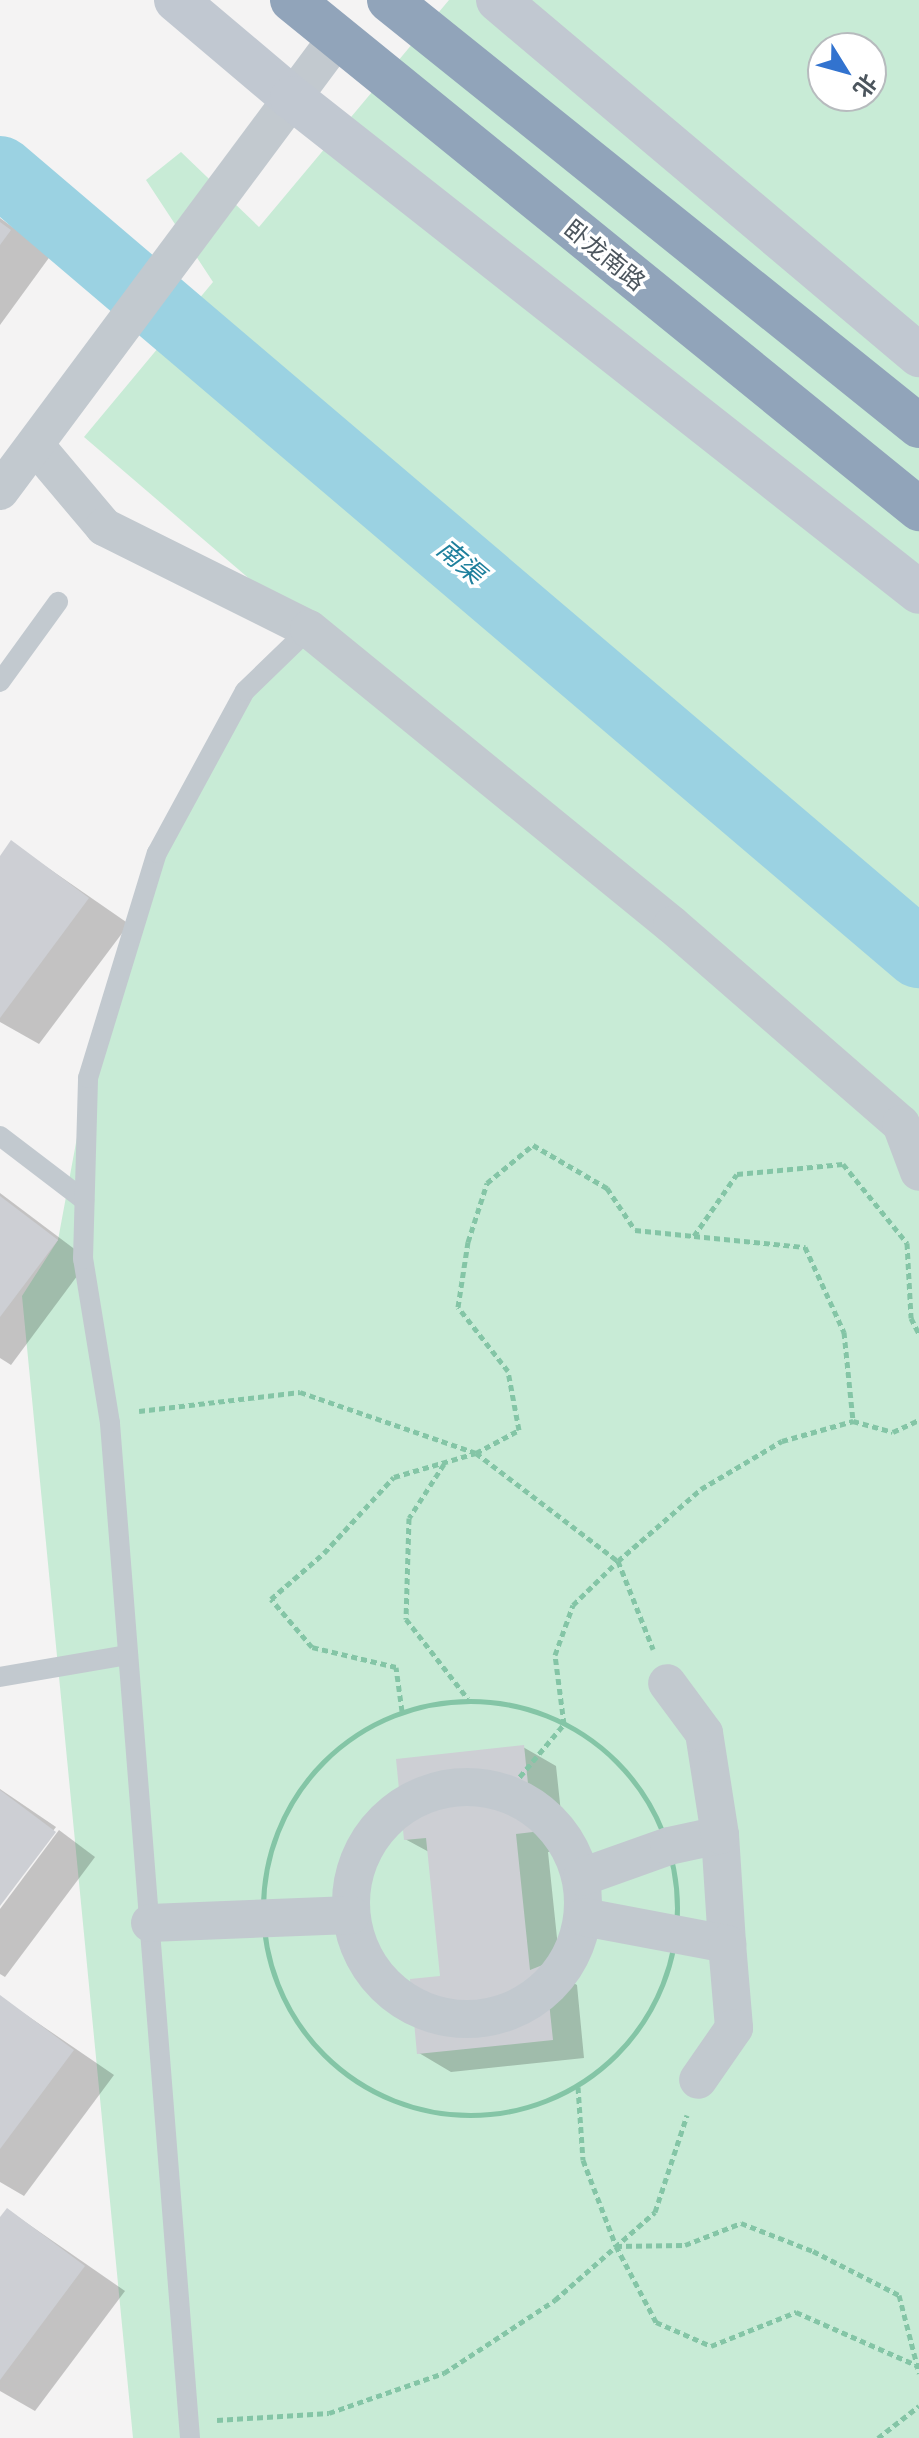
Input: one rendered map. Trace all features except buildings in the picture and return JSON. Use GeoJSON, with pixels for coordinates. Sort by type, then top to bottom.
{"type":"FeatureCollection","features":[{"type":"Feature","properties":{"kind":"highway","name":"卧龙南路"},"geometry":{"type":"LineString","coordinates":[[292,0],[919,509]]}},
{"type":"Feature","properties":{"kind":"highway"},"geometry":{"type":"LineString","coordinates":[[389,0],[919,426]]}},
{"type":"Feature","properties":{"kind":"street"},"geometry":{"type":"LineString","coordinates":[[176,0],[292,98],[919,592]]}},
{"type":"Feature","properties":{"kind":"street"},"geometry":{"type":"LineString","coordinates":[[498,0],[919,355]]}},
{"type":"Feature","properties":{"kind":"street"},"geometry":{"type":"LineString","coordinates":[[0,491],[337,38]]}},
{"type":"Feature","properties":{"kind":"street"},"geometry":{"type":"LineString","coordinates":[[35,445],[104,527],[309,629],[672,925],[901,1124],[919,1172]]}},
{"type":"Feature","properties":{"kind":"street"},"geometry":{"type":"LineString","coordinates":[[667,1683],[704,1733],[720,1835],[734,2028],[698,2080]]}},
{"type":"Feature","properties":{"kind":"street"},"geometry":{"type":"LineString","coordinates":[[468,1785],[507,1792],[542,1811],[568,1841],[582,1877],[584,1917],[573,1953],[551,1984],[521,2007],[473,2018],[447,2018],[412,2006],[382,1983],[361,1952],[351,1915],[354,1876],[369,1839],[395,1811],[443,1789],[468,1785]]}},
{"type":"Feature","properties":{"kind":"street"},"geometry":{"type":"LineString","coordinates":[[582,1877],[669,1846],[720,1835]]}},
{"type":"Feature","properties":{"kind":"street"},"geometry":{"type":"LineString","coordinates":[[150,1923],[262,1923],[351,1915]]}},
{"type":"Feature","properties":{"kind":"street"},"geometry":{"type":"LineString","coordinates":[[584,1917],[674,1937],[727,1944]]}},
{"type":"Feature","properties":{"kind":"lane"},"geometry":{"type":"LineString","coordinates":[[0,682],[58,602]]}},
{"type":"Feature","properties":{"kind":"lane"},"geometry":{"type":"LineString","coordinates":[[190,2430],[110,1423],[83,1259],[88,1078],[157,853],[245,691],[309,629]]}},
{"type":"Feature","properties":{"kind":"lane"},"geometry":{"type":"LineString","coordinates":[[0,1136],[84,1200]]}},
{"type":"Feature","properties":{"kind":"lane"},"geometry":{"type":"LineString","coordinates":[[0,1677],[128,1655]]}},
{"type":"Feature","properties":{"kind":"path"},"geometry":{"type":"LineString","coordinates":[[402,1711],[396,1667],[312,1647],[271,1599],[324,1553],[394,1477],[476,1453],[519,1430],[508,1371],[458,1307],[468,1242],[487,1183],[533,1145],[607,1188],[635,1230],[805,1247],[844,1332],[853,1421]]}},
{"type":"Feature","properties":{"kind":"path"},"geometry":{"type":"LineString","coordinates":[[694,1236],[737,1174],[843,1164],[907,1243],[911,1318],[919,1334]]}},
{"type":"Feature","properties":{"kind":"path"},"geometry":{"type":"LineString","coordinates":[[110,1423],[141,1410],[300,1392],[476,1453],[618,1561],[667,1683]]}},
{"type":"Feature","properties":{"kind":"path"},"geometry":{"type":"LineString","coordinates":[[507,1792],[564,1724],[555,1655],[573,1605],[618,1561],[701,1489],[782,1441],[853,1421],[893,1432],[919,1420]]}},
{"type":"Feature","properties":{"kind":"path"},"geometry":{"type":"LineString","coordinates":[[445,1462],[409,1518],[406,1619],[468,1699]]}},
{"type":"Feature","properties":{"kind":"path"},"geometry":{"type":"LineString","coordinates":[[468,1699],[534,1709],[564,1724],[593,1739],[640,1786],[669,1846],[678,1912],[666,1978],[631,2040],[578,2087],[512,2113],[455,2115],[373,2094],[317,2051],[278,1991],[262,1923],[269,1852],[297,1791],[343,1742],[402,1711],[468,1699]]}},
{"type":"Feature","properties":{"kind":"path"},"geometry":{"type":"LineString","coordinates":[[190,2430],[329,2413],[444,2373],[555,2300],[655,2212],[698,2080]]}},
{"type":"Feature","properties":{"kind":"path"},"geometry":{"type":"LineString","coordinates":[[578,2087],[583,2160],[616,2246],[656,2322],[711,2346],[796,2312],[917,2365]]}},
{"type":"Feature","properties":{"kind":"path"},"geometry":{"type":"LineString","coordinates":[[616,2246],[685,2245],[741,2223],[755,2228],[899,2295],[919,2373]]}},
{"type":"Feature","properties":{"kind":"path"},"geometry":{"type":"LineString","coordinates":[[878,2438],[919,2406]]}},
{"type":"Feature","properties":{"kind":"green space"},"geometry":{"type":"Polygon","coordinates":[[[449,0],[919,0],[919,2438],[133,2438],[22,1296],[58,1240],[88,1078],[157,853],[245,691],[309,630],[84,437],[213,282],[146,180],[181,152],[259,227],[449,0]]]}},
{"type":"Feature","properties":{"kind":"waterway","name":"南渠"},"geometry":{"type":"LineString","coordinates":[[0,171],[919,953]]}}]}
